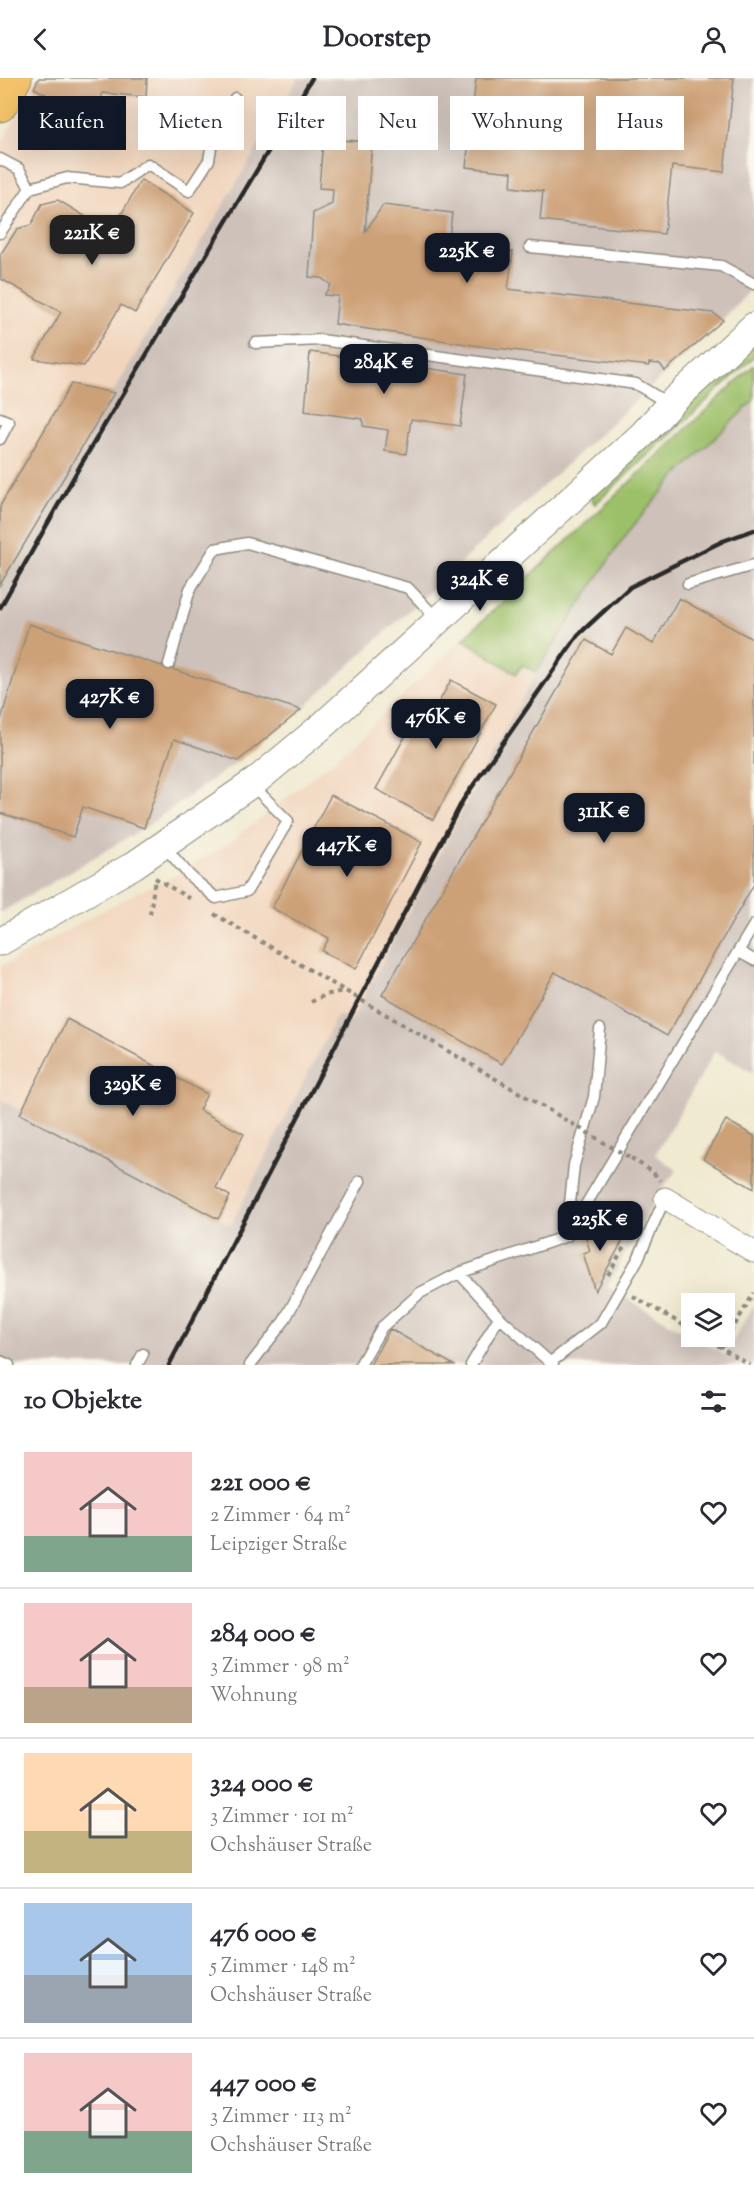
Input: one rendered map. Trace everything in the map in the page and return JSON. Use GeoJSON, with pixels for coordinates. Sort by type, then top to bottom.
{"type":"FeatureCollection","features":[{"type":"Feature","properties":{"kind":"main road"},"geometry":{"type":"LineString","coordinates":[[0,105],[15,78]]}},
{"type":"Feature","properties":{"kind":"street"},"geometry":{"type":"LineString","coordinates":[[0,942],[144,872],[163,845],[251,784],[322,726],[642,435],[670,404],[754,326]]}},
{"type":"Feature","properties":{"kind":"street"},"geometry":{"type":"LineString","coordinates":[[665,1198],[754,1252]]}},
{"type":"Feature","properties":{"kind":"lane"},"geometry":{"type":"LineString","coordinates":[[0,233],[30,188],[67,178],[120,183],[148,165],[189,191],[209,160],[211,150]]}},
{"type":"Feature","properties":{"kind":"lane"},"geometry":{"type":"LineString","coordinates":[[0,159],[19,169],[30,188]]}},
{"type":"Feature","properties":{"kind":"lane"},"geometry":{"type":"LineString","coordinates":[[530,248],[721,266],[754,284]]}},
{"type":"Feature","properties":{"kind":"lane"},"geometry":{"type":"LineString","coordinates":[[255,343],[321,340],[636,384],[670,404]]}},
{"type":"Feature","properties":{"kind":"lane"},"geometry":{"type":"LineString","coordinates":[[0,418],[9,422],[0,439]]}},
{"type":"Feature","properties":{"kind":"lane"},"geometry":{"type":"LineString","coordinates":[[169,664],[190,589],[215,549],[247,543],[408,588],[438,620]]}},
{"type":"Feature","properties":{"kind":"lane"},"geometry":{"type":"LineString","coordinates":[[688,584],[754,565]]}},
{"type":"Feature","properties":{"kind":"lane"},"geometry":{"type":"LineString","coordinates":[[163,845],[190,876],[216,898],[247,891],[288,821],[251,784]]}},
{"type":"Feature","properties":{"kind":"lane"},"geometry":{"type":"LineString","coordinates":[[360,1365],[382,1327],[420,1293],[459,1273],[567,1236],[754,925]]}},
{"type":"Feature","properties":{"kind":"lane"},"geometry":{"type":"LineString","coordinates":[[739,952],[754,960]]}},
{"type":"Feature","properties":{"kind":"lane"},"geometry":{"type":"LineString","coordinates":[[567,1236],[574,1165],[594,1097],[600,1029]]}},
{"type":"Feature","properties":{"kind":"lane"},"geometry":{"type":"LineString","coordinates":[[250,1365],[284,1321],[360,1181]]}},
{"type":"Feature","properties":{"kind":"lane"},"geometry":{"type":"LineString","coordinates":[[459,1273],[499,1317],[552,1364],[601,1323],[638,1259],[665,1198]]}},
{"type":"Feature","properties":{"kind":"lane"},"geometry":{"type":"LineString","coordinates":[[471,1365],[499,1317]]}},
{"type":"Feature","properties":{"kind":"lane"},"geometry":{"type":"LineString","coordinates":[[137,1365],[143,1354]]}},
{"type":"Feature","properties":{"kind":"lane"},"geometry":{"type":"LineString","coordinates":[[0,1360],[9,1365]]}},
{"type":"Feature","properties":{"kind":"path"},"geometry":{"type":"LineString","coordinates":[[144,872],[195,902]]}},
{"type":"Feature","properties":{"kind":"path"},"geometry":{"type":"LineString","coordinates":[[144,872],[150,914]]}},
{"type":"Feature","properties":{"kind":"path"},"geometry":{"type":"LineString","coordinates":[[205,908],[653,1172]]}},
{"type":"Feature","properties":{"kind":"path"},"geometry":{"type":"LineString","coordinates":[[311,1002],[325,995],[343,991]]}},
{"type":"Feature","properties":{"kind":"path"},"geometry":{"type":"LineString","coordinates":[[750,1365],[721,1348],[754,1293]]}},
{"type":"Feature","properties":{"kind":"shaded area"},"geometry":{"type":"Polygon","coordinates":[[[36,78],[298,78],[287,96],[256,96],[256,149],[0,585],[0,147],[18,112],[18,150],[126,150],[126,96],[27,96],[36,78]]]}},
{"type":"Feature","properties":{"kind":"shaded area"},"geometry":{"type":"Polygon","coordinates":[[[298,78],[754,78],[754,286],[723,320],[301,710],[238,761],[144,828],[0,913],[0,585],[256,149],[346,150],[346,96],[287,96],[298,78]]]}},
{"type":"Feature","properties":{"kind":"shaded area"},"geometry":{"type":"Polygon","coordinates":[[[754,400],[754,1073],[715,1051],[655,1155],[677,1170],[660,1191],[607,1287],[681,1330],[681,1347],[711,1347],[725,1355],[730,1347],[735,1347],[735,1338],[754,1305],[754,1365],[0,1365],[0,1099],[231,1225],[338,1014],[351,1021],[536,672],[624,537],[672,480],[754,400]]]}},
{"type":"Feature","properties":{"kind":"shaded area"},"geometry":{"type":"Polygon","coordinates":[[[463,639],[515,674],[522,665],[536,672],[351,1021],[338,1015],[231,1225],[0,1099],[0,967],[132,895],[169,879],[229,843],[330,763],[463,639]]]}},
{"type":"Feature","properties":{"kind":"green space"},"geometry":{"type":"Polygon","coordinates":[[[754,345],[754,357],[595,504],[590,497],[754,345]]]}},
{"type":"Feature","properties":{"kind":"green space"},"geometry":{"type":"Polygon","coordinates":[[[754,365],[754,400],[672,480],[624,537],[536,672],[522,665],[516,674],[463,639],[754,365]]]}},
{"type":"Feature","properties":{"kind":"building"},"geometry":{"type":"Polygon","coordinates":[[[39,78],[147,78],[146,96],[102,93],[102,96],[49,96],[34,88],[39,78]]]}},
{"type":"Feature","properties":{"kind":"building"},"geometry":{"type":"Polygon","coordinates":[[[476,78],[734,78],[724,172],[672,166],[664,234],[540,220],[543,191],[511,187],[512,172],[466,167],[468,150],[584,150],[584,96],[474,96],[476,78]]]}},
{"type":"Feature","properties":{"kind":"building"},"geometry":{"type":"Polygon","coordinates":[[[346,140],[358,141],[358,150],[371,150],[365,232],[383,205],[452,213],[449,239],[500,245],[499,251],[513,252],[508,289],[713,313],[723,320],[665,371],[660,364],[649,363],[649,366],[486,347],[335,324],[338,296],[324,295],[331,285],[321,278],[309,277],[313,213],[332,204],[333,189],[319,188],[322,150],[346,150],[346,140]]]}},
{"type":"Feature","properties":{"kind":"building"},"geometry":{"type":"Polygon","coordinates":[[[141,180],[194,213],[135,313],[121,305],[84,366],[34,359],[61,312],[1,279],[0,255],[17,229],[31,225],[42,204],[58,200],[111,232],[141,180]]]}},
{"type":"Feature","properties":{"kind":"building"},"geometry":{"type":"Polygon","coordinates":[[[310,352],[467,374],[460,426],[411,419],[406,454],[385,451],[388,430],[363,426],[363,419],[305,411],[310,352]]]}},
{"type":"Feature","properties":{"kind":"building"},"geometry":{"type":"Polygon","coordinates":[[[71,384],[114,393],[0,585],[0,506],[71,384]]]}},
{"type":"Feature","properties":{"kind":"building"},"geometry":{"type":"Polygon","coordinates":[[[679,598],[754,640],[754,884],[667,1036],[555,972],[502,1064],[382,995],[586,640],[611,654],[626,628],[653,644],[679,598]]]}},
{"type":"Feature","properties":{"kind":"building"},"geometry":{"type":"Polygon","coordinates":[[[29,624],[301,710],[238,761],[174,739],[144,828],[83,807],[73,837],[0,813],[0,723],[29,624]]]}},
{"type":"Feature","properties":{"kind":"building"},"geometry":{"type":"Polygon","coordinates":[[[451,680],[496,704],[433,820],[376,789],[423,704],[434,711],[451,680]]]}},
{"type":"Feature","properties":{"kind":"building"},"geometry":{"type":"Polygon","coordinates":[[[331,795],[422,842],[356,969],[322,951],[329,938],[272,908],[331,795]]]}},
{"type":"Feature","properties":{"kind":"building"},"geometry":{"type":"Polygon","coordinates":[[[67,1019],[207,1094],[199,1110],[244,1134],[216,1188],[230,1196],[218,1219],[20,1114],[67,1019]]]}},
{"type":"Feature","properties":{"kind":"building"},"geometry":{"type":"Polygon","coordinates":[[[726,1120],[754,1136],[754,1189],[703,1159],[726,1120]]]}},
{"type":"Feature","properties":{"kind":"building"},"geometry":{"type":"Polygon","coordinates":[[[592,1224],[623,1240],[595,1291],[583,1253],[590,1251],[585,1235],[592,1224]]]}},
{"type":"Feature","properties":{"kind":"building"},"geometry":{"type":"Polygon","coordinates":[[[390,1329],[454,1365],[370,1365],[390,1329]]]}},
{"type":"Feature","properties":{"kind":"railway"},"geometry":{"type":"LineString","coordinates":[[0,608],[80,466],[312,78]]}},
{"type":"Feature","properties":{"kind":"railway"},"geometry":{"type":"LineString","coordinates":[[169,1365],[463,800],[578,635],[630,587],[723,541],[754,530]]}}]}
